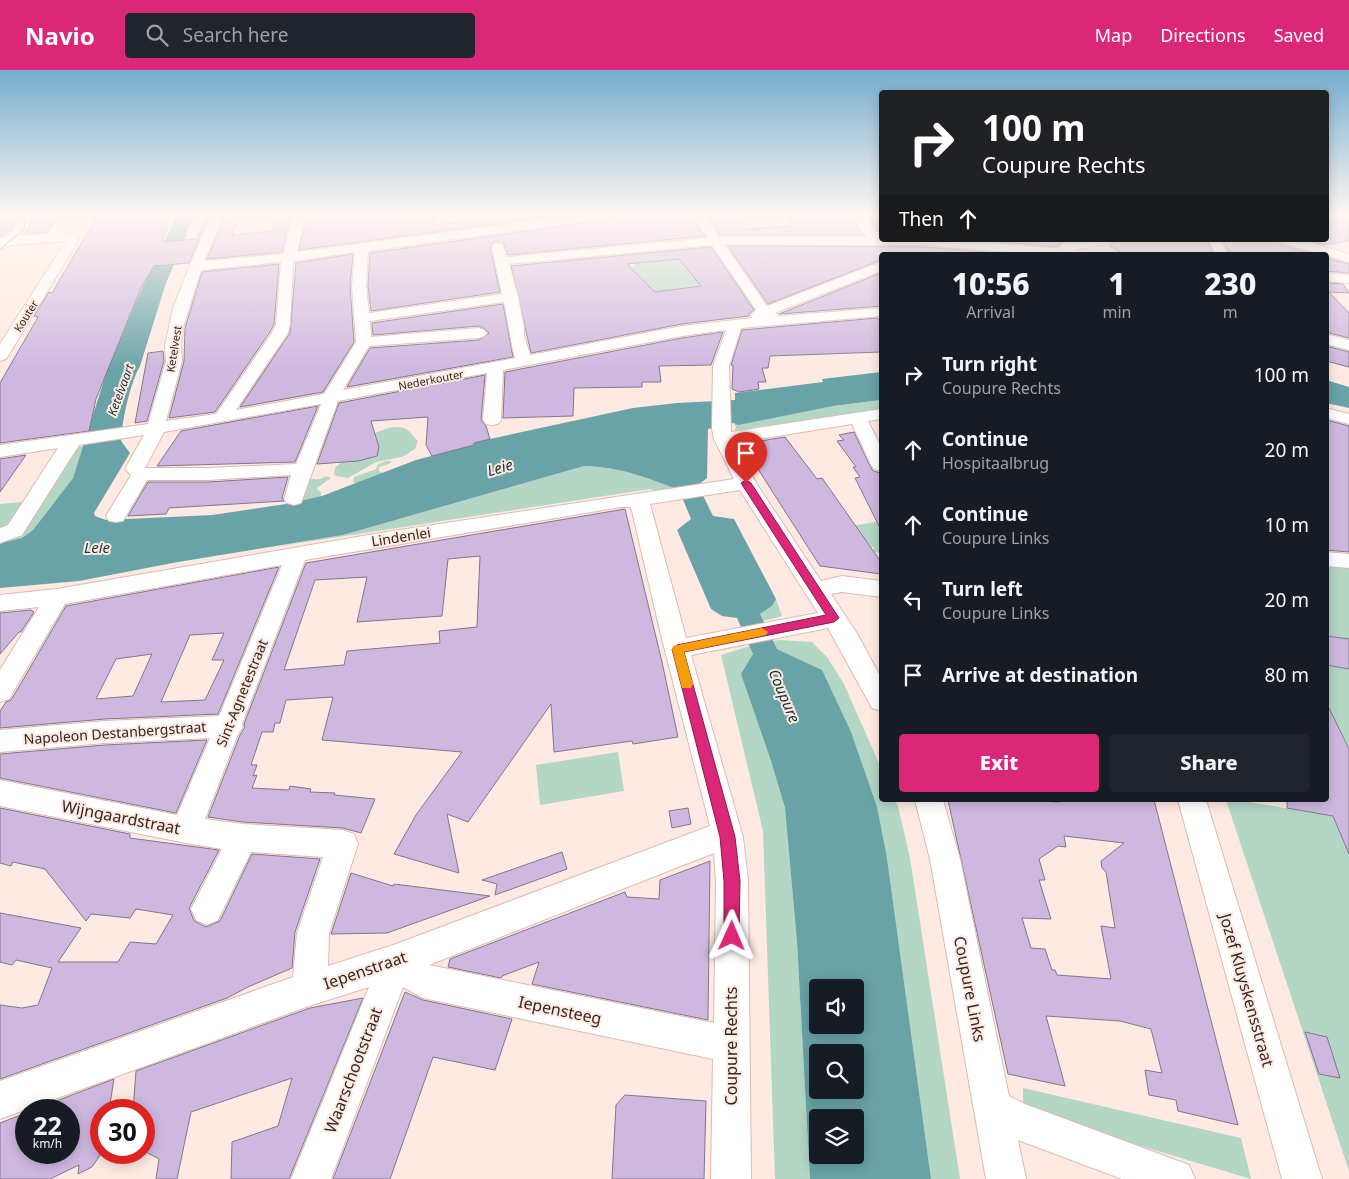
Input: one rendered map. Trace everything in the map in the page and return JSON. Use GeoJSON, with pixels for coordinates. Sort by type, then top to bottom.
{"type":"FeatureCollection","features":[{"type":"Feature","properties":{"kind":"street","name":"Kouter"},"geometry":{"type":"LineString","coordinates":[[0,356],[57,267]]}},
{"type":"Feature","properties":{"kind":"street","name":"Ketelvest"},"geometry":{"type":"LineString","coordinates":[[141,474],[135,469],[155,428],[174,361],[172,351],[182,304],[196,267]]}},
{"type":"Feature","properties":{"kind":"street"},"geometry":{"type":"LineString","coordinates":[[222,418],[280,333],[283,324],[286,267]]}},
{"type":"Feature","properties":{"kind":"street"},"geometry":{"type":"LineString","coordinates":[[294,499],[303,469],[329,406],[329,399],[364,342],[359,286],[361,267]]}},
{"type":"Feature","properties":{"kind":"street"},"geometry":{"type":"LineString","coordinates":[[503,267],[517,327],[516,335],[524,362]]}},
{"type":"Feature","properties":{"kind":"street"},"geometry":{"type":"LineString","coordinates":[[733,267],[764,312],[776,321]]}},
{"type":"Feature","properties":{"kind":"street"},"geometry":{"type":"LineString","coordinates":[[879,267],[735,324],[721,366],[722,434],[746,483],[834,618],[879,697]]}},
{"type":"Feature","properties":{"kind":"street"},"geometry":{"type":"LineString","coordinates":[[1329,277],[1349,279]]}},
{"type":"Feature","properties":{"kind":"street"},"geometry":{"type":"LineString","coordinates":[[361,318],[511,297]]}},
{"type":"Feature","properties":{"kind":"street"},"geometry":{"type":"LineString","coordinates":[[735,324],[879,312]]}},
{"type":"Feature","properties":{"kind":"street","name":"Nederkouter"},"geometry":{"type":"LineString","coordinates":[[0,451],[222,418],[669,334],[735,324]]}},
{"type":"Feature","properties":{"kind":"street"},"geometry":{"type":"LineString","coordinates":[[364,342],[479,333]]}},
{"type":"Feature","properties":{"kind":"street"},"geometry":{"type":"LineString","coordinates":[[1329,340],[1349,345]]}},
{"type":"Feature","properties":{"kind":"street"},"geometry":{"type":"LineString","coordinates":[[492,420],[495,368]]}},
{"type":"Feature","properties":{"kind":"street"},"geometry":{"type":"LineString","coordinates":[[722,434],[745,435],[879,414]]}},
{"type":"Feature","properties":{"kind":"street"},"geometry":{"type":"LineString","coordinates":[[1329,414],[1349,419]]}},
{"type":"Feature","properties":{"kind":"street"},"geometry":{"type":"LineString","coordinates":[[857,417],[879,461]]}},
{"type":"Feature","properties":{"kind":"street"},"geometry":{"type":"LineString","coordinates":[[0,536],[15,530],[78,440]]}},
{"type":"Feature","properties":{"kind":"street"},"geometry":{"type":"LineString","coordinates":[[116,516],[141,474],[208,474],[303,469]]}},
{"type":"Feature","properties":{"kind":"street","name":"Lindenlei"},"geometry":{"type":"LineString","coordinates":[[0,603],[57,597],[297,554],[621,500],[638,500],[746,483]]}},
{"type":"Feature","properties":{"kind":"street","name":"Coupure Rechts"},"geometry":{"type":"LineString","coordinates":[[638,500],[728,837],[732,881],[731,1179]]}},
{"type":"Feature","properties":{"kind":"street","name":"Sint-Agnetestraat"},"geometry":{"type":"LineString","coordinates":[[186,830],[230,726],[297,554]]}},
{"type":"Feature","properties":{"kind":"street"},"geometry":{"type":"LineString","coordinates":[[1329,559],[1349,561]]}},
{"type":"Feature","properties":{"kind":"street"},"geometry":{"type":"LineString","coordinates":[[816,590],[842,584],[879,589]]}},
{"type":"Feature","properties":{"kind":"street"},"geometry":{"type":"LineString","coordinates":[[0,692],[57,597]]}},
{"type":"Feature","properties":{"kind":"street"},"geometry":{"type":"LineString","coordinates":[[677,649],[834,618]]}},
{"type":"Feature","properties":{"kind":"street","name":"Napoleon Destanbergstraat"},"geometry":{"type":"LineString","coordinates":[[0,741],[104,732],[230,726]]}},
{"type":"Feature","properties":{"kind":"street","name":"Wijngaardstraat"},"geometry":{"type":"LineString","coordinates":[[0,793],[186,830],[243,838],[343,844],[313,933],[309,989]]}},
{"type":"Feature","properties":{"kind":"street","name":"Coupure Links"},"geometry":{"type":"LineString","coordinates":[[930,802],[945,860],[1006,1179]]}},
{"type":"Feature","properties":{"kind":"street","name":"Jozef Kluyskensstraat"},"geometry":{"type":"LineString","coordinates":[[1193,802],[1302,1179]]}},
{"type":"Feature","properties":{"kind":"street","name":"Iepenstraat"},"geometry":{"type":"LineString","coordinates":[[0,1100],[309,989],[396,961],[710,840],[728,837]]}},
{"type":"Feature","properties":{"kind":"street"},"geometry":{"type":"LineString","coordinates":[[207,909],[243,838]]}},
{"type":"Feature","properties":{"kind":"street","name":"Iepensteeg"},"geometry":{"type":"LineString","coordinates":[[396,961],[423,981],[731,1046]]}},
{"type":"Feature","properties":{"kind":"street","name":"Waarschootstraat"},"geometry":{"type":"LineString","coordinates":[[311,1179],[396,961]]}},
{"type":"Feature","properties":{"kind":"street"},"geometry":{"type":"LineString","coordinates":[[993,1108],[1016,1120],[1175,1179]]}},
{"type":"Feature","properties":{"kind":"green space"},"geometry":{"type":"Polygon","coordinates":[[[688,267],[696,275],[691,277],[698,277],[701,285],[656,292],[642,279],[597,268],[688,267]]]}},
{"type":"Feature","properties":{"kind":"green space"},"geometry":{"type":"Polygon","coordinates":[[[879,400],[879,410],[734,430],[736,428],[734,423],[738,424],[833,406],[879,400]]]}},
{"type":"Feature","properties":{"kind":"green space"},"geometry":{"type":"Polygon","coordinates":[[[394,427],[410,432],[418,441],[415,449],[402,457],[376,462],[348,478],[334,474],[335,468],[368,438],[375,433],[394,427]]]}},
{"type":"Feature","properties":{"kind":"green space"},"geometry":{"type":"Polygon","coordinates":[[[84,446],[73,478],[33,530],[22,538],[0,543],[0,504],[31,501],[25,527],[78,447],[84,446]]]}},
{"type":"Feature","properties":{"kind":"green space"},"geometry":{"type":"Polygon","coordinates":[[[392,461],[379,467],[379,471],[383,473],[356,484],[353,482],[354,477],[376,469],[378,464],[392,461]]]}},
{"type":"Feature","properties":{"kind":"green space"},"geometry":{"type":"Polygon","coordinates":[[[584,466],[608,467],[636,474],[677,489],[657,492],[650,489],[261,549],[343,535],[584,466]]]}},
{"type":"Feature","properties":{"kind":"green space"},"geometry":{"type":"Polygon","coordinates":[[[326,476],[331,478],[317,488],[321,492],[321,497],[299,501],[307,479],[320,479],[326,476]]]}},
{"type":"Feature","properties":{"kind":"green space"},"geometry":{"type":"Polygon","coordinates":[[[879,521],[879,553],[873,552],[874,547],[871,547],[870,544],[854,542],[833,529],[879,521]]]}},
{"type":"Feature","properties":{"kind":"green space"},"geometry":{"type":"Polygon","coordinates":[[[1329,556],[1349,558],[1349,639],[1329,636],[1329,556]]]}},
{"type":"Feature","properties":{"kind":"green space"},"geometry":{"type":"Polygon","coordinates":[[[776,599],[782,616],[763,621],[760,614],[772,606],[776,599]]]}},
{"type":"Feature","properties":{"kind":"green space"},"geometry":{"type":"Polygon","coordinates":[[[773,641],[812,642],[827,657],[844,684],[879,763],[879,802],[896,802],[898,806],[910,858],[960,1179],[931,1179],[887,858],[822,670],[777,649],[773,641]]]}},
{"type":"Feature","properties":{"kind":"green space"},"geometry":{"type":"Polygon","coordinates":[[[750,646],[753,654],[741,674],[785,808],[797,942],[810,1179],[775,1179],[763,831],[721,655],[750,646]]]}},
{"type":"Feature","properties":{"kind":"green space"},"geometry":{"type":"Polygon","coordinates":[[[1329,666],[1349,669],[1349,749],[1329,708],[1329,666]]]}},
{"type":"Feature","properties":{"kind":"green space"},"geometry":{"type":"Polygon","coordinates":[[[618,752],[624,791],[540,805],[536,765],[618,752]]]}},
{"type":"Feature","properties":{"kind":"green space"},"geometry":{"type":"Polygon","coordinates":[[[1227,802],[1249,802],[1333,816],[1349,854],[1349,1171],[1227,802]]]}},
{"type":"Feature","properties":{"kind":"green space"},"geometry":{"type":"Polygon","coordinates":[[[1023,1088],[1241,1138],[1251,1179],[1034,1114],[1023,1106],[1023,1088]]]}},
{"type":"Feature","properties":{"kind":"water"},"geometry":{"type":"Polygon","coordinates":[[[152,267],[173,267],[136,373],[125,413],[121,441],[130,453],[94,513],[95,516],[106,520],[212,515],[286,504],[322,496],[416,460],[490,439],[633,408],[677,403],[735,400],[735,393],[823,382],[822,379],[879,372],[879,400],[833,406],[708,429],[707,478],[698,485],[713,516],[734,519],[776,599],[772,606],[760,614],[777,649],[822,670],[851,732],[877,807],[887,858],[931,1179],[810,1179],[809,1164],[864,1164],[864,1109],[809,1109],[809,1161],[797,942],[785,808],[741,674],[753,654],[737,618],[722,616],[711,609],[677,530],[691,519],[679,490],[644,477],[610,468],[584,466],[343,535],[178,562],[79,581],[0,588],[0,543],[22,538],[33,530],[73,478],[106,374],[152,267]]]}},
{"type":"Feature","properties":{"kind":"water"},"geometry":{"type":"Polygon","coordinates":[[[1329,381],[1349,387],[1349,408],[1329,404],[1329,381]]]}},
{"type":"Feature","properties":{"kind":"building"},"geometry":{"type":"Polygon","coordinates":[[[67,267],[154,267],[141,288],[96,399],[89,431],[0,443],[0,383],[38,317],[34,316],[49,292],[52,293],[67,267]]]}},
{"type":"Feature","properties":{"kind":"building"},"geometry":{"type":"Polygon","coordinates":[[[252,267],[279,267],[274,324],[215,412],[169,418],[184,361],[185,328],[202,272],[252,267]]]}},
{"type":"Feature","properties":{"kind":"building"},"geometry":{"type":"Polygon","coordinates":[[[296,267],[352,267],[350,286],[354,342],[323,392],[240,407],[290,333],[296,267]]]}},
{"type":"Feature","properties":{"kind":"building"},"geometry":{"type":"Polygon","coordinates":[[[369,267],[494,267],[500,292],[371,311],[368,286],[369,267]]]}},
{"type":"Feature","properties":{"kind":"building"},"geometry":{"type":"Polygon","coordinates":[[[511,267],[630,267],[655,292],[701,286],[685,267],[724,267],[754,310],[749,316],[682,324],[531,353],[511,267]]]}},
{"type":"Feature","properties":{"kind":"building"},"geometry":{"type":"Polygon","coordinates":[[[742,267],[864,267],[768,304],[742,267]]]}},
{"type":"Feature","properties":{"kind":"building"},"geometry":{"type":"Polygon","coordinates":[[[1329,267],[1349,267],[1349,273],[1329,271],[1329,267]]]}},
{"type":"Feature","properties":{"kind":"building"},"geometry":{"type":"Polygon","coordinates":[[[879,274],[879,306],[779,314],[879,274]]]}},
{"type":"Feature","properties":{"kind":"building"},"geometry":{"type":"Polygon","coordinates":[[[1329,283],[1343,284],[1349,293],[1329,292],[1329,283]]]}},
{"type":"Feature","properties":{"kind":"building"},"geometry":{"type":"Polygon","coordinates":[[[1329,292],[1349,313],[1349,338],[1329,333],[1329,292]]]}},
{"type":"Feature","properties":{"kind":"building"},"geometry":{"type":"Polygon","coordinates":[[[503,304],[513,357],[347,387],[370,348],[479,340],[489,333],[479,326],[373,335],[372,323],[503,304]]]}},
{"type":"Feature","properties":{"kind":"building"},"geometry":{"type":"Polygon","coordinates":[[[877,318],[879,320],[879,352],[770,356],[768,368],[762,368],[766,382],[758,382],[759,389],[739,392],[732,389],[733,365],[731,365],[742,330],[877,318]]]}},
{"type":"Feature","properties":{"kind":"building"},"geometry":{"type":"Polygon","coordinates":[[[723,332],[711,365],[659,366],[661,382],[642,382],[642,387],[574,388],[573,416],[503,418],[505,372],[723,332]]]}},
{"type":"Feature","properties":{"kind":"building"},"geometry":{"type":"Polygon","coordinates":[[[1329,347],[1349,352],[1349,367],[1329,362],[1329,347]]]}},
{"type":"Feature","properties":{"kind":"building"},"geometry":{"type":"Polygon","coordinates":[[[163,351],[164,361],[147,421],[135,423],[148,353],[163,351]]]}},
{"type":"Feature","properties":{"kind":"building"},"geometry":{"type":"Polygon","coordinates":[[[485,375],[481,420],[486,426],[490,439],[432,456],[426,445],[428,417],[371,421],[379,447],[377,456],[358,461],[317,464],[339,403],[485,375]]]}},
{"type":"Feature","properties":{"kind":"building"},"geometry":{"type":"Polygon","coordinates":[[[318,406],[295,462],[157,466],[181,431],[318,406]]]}},
{"type":"Feature","properties":{"kind":"building"},"geometry":{"type":"Polygon","coordinates":[[[1329,421],[1349,426],[1349,552],[1329,550],[1329,421]]]}},
{"type":"Feature","properties":{"kind":"building"},"geometry":{"type":"Polygon","coordinates":[[[854,432],[873,471],[879,472],[879,526],[855,478],[860,477],[853,467],[856,467],[837,441],[844,440],[839,435],[854,432]]]}},
{"type":"Feature","properties":{"kind":"building"},"geometry":{"type":"Polygon","coordinates":[[[785,437],[817,479],[822,478],[879,559],[879,574],[820,566],[742,444],[785,437]]]}},
{"type":"Feature","properties":{"kind":"building"},"geometry":{"type":"Polygon","coordinates":[[[26,455],[0,492],[0,459],[26,455]]]}},
{"type":"Feature","properties":{"kind":"building"},"geometry":{"type":"Polygon","coordinates":[[[288,477],[282,498],[284,501],[169,508],[166,514],[128,516],[148,482],[208,482],[288,477]]]}},
{"type":"Feature","properties":{"kind":"building"},"geometry":{"type":"Polygon","coordinates":[[[625,509],[678,737],[633,744],[632,741],[554,752],[551,704],[468,822],[447,814],[459,873],[394,854],[416,815],[462,752],[322,740],[333,697],[286,700],[280,723],[275,723],[273,732],[262,732],[251,765],[257,765],[253,776],[257,775],[252,788],[289,790],[290,786],[311,789],[310,792],[335,793],[334,795],[375,799],[361,833],[343,828],[243,822],[208,817],[240,735],[245,727],[244,724],[306,563],[625,509]],[[480,556],[448,559],[442,616],[357,622],[367,577],[315,580],[284,670],[344,665],[347,651],[440,643],[439,631],[477,627],[480,556]]]}},
{"type":"Feature","properties":{"kind":"building"},"geometry":{"type":"Polygon","coordinates":[[[279,567],[218,714],[105,719],[0,728],[0,711],[6,702],[11,700],[66,606],[279,567]],[[224,633],[190,635],[161,702],[205,700],[224,660],[212,660],[224,633]],[[152,654],[116,659],[96,699],[133,696],[152,654]]]}},
{"type":"Feature","properties":{"kind":"building"},"geometry":{"type":"Polygon","coordinates":[[[31,610],[34,612],[21,632],[0,654],[0,613],[31,610]]]}},
{"type":"Feature","properties":{"kind":"building"},"geometry":{"type":"Polygon","coordinates":[[[1329,636],[1349,639],[1349,669],[1329,666],[1329,636]]]}},
{"type":"Feature","properties":{"kind":"building"},"geometry":{"type":"Polygon","coordinates":[[[1329,708],[1349,749],[1349,854],[1333,816],[1287,808],[1287,802],[1329,802],[1329,708]]]}},
{"type":"Feature","properties":{"kind":"building"},"geometry":{"type":"Polygon","coordinates":[[[207,740],[176,813],[0,778],[0,754],[105,745],[207,740]]]}},
{"type":"Feature","properties":{"kind":"building"},"geometry":{"type":"Polygon","coordinates":[[[948,802],[1155,802],[1238,1125],[1178,1111],[1176,1100],[1149,1095],[1145,1070],[1162,1073],[1151,1029],[1120,1021],[1046,1016],[1065,1086],[1008,1074],[948,802]],[[1064,836],[1066,847],[1058,846],[1039,859],[1045,880],[1039,880],[1051,919],[1022,918],[1031,948],[1045,949],[1052,970],[1055,970],[1057,975],[1111,979],[1101,926],[1115,928],[1106,872],[1102,868],[1101,861],[1124,843],[1064,836]]]}},
{"type":"Feature","properties":{"kind":"building"},"geometry":{"type":"Polygon","coordinates":[[[0,808],[130,834],[130,838],[219,850],[189,908],[194,921],[206,927],[220,921],[252,854],[320,859],[295,932],[292,968],[227,998],[0,1079],[0,1005],[22,1008],[38,1005],[52,968],[16,960],[12,965],[0,962],[0,913],[81,928],[58,962],[118,962],[130,942],[156,944],[173,915],[136,909],[130,918],[91,914],[86,921],[45,869],[13,862],[11,866],[0,863],[0,808]]]}},
{"type":"Feature","properties":{"kind":"building"},"geometry":{"type":"Polygon","coordinates":[[[688,808],[691,824],[672,828],[669,811],[688,808]]]}},
{"type":"Feature","properties":{"kind":"building"},"geometry":{"type":"Polygon","coordinates":[[[562,852],[567,869],[495,895],[497,884],[482,880],[562,852]]]}},
{"type":"Feature","properties":{"kind":"building"},"geometry":{"type":"Polygon","coordinates":[[[710,861],[708,1020],[532,984],[539,962],[501,978],[448,967],[450,959],[625,892],[627,897],[659,899],[660,880],[710,861]]]}},
{"type":"Feature","properties":{"kind":"building"},"geometry":{"type":"Polygon","coordinates":[[[351,873],[393,886],[394,884],[490,896],[387,933],[331,934],[351,873]]]}},
{"type":"Feature","properties":{"kind":"building"},"geometry":{"type":"Polygon","coordinates":[[[405,992],[423,1000],[512,1019],[495,1070],[433,1057],[390,1179],[333,1179],[405,992]]]}},
{"type":"Feature","properties":{"kind":"building"},"geometry":{"type":"Polygon","coordinates":[[[363,998],[289,1179],[231,1179],[232,1142],[278,1126],[292,1078],[191,1112],[177,1179],[156,1179],[159,1159],[155,1157],[155,1099],[134,1099],[136,1071],[310,1008],[363,998]]]}},
{"type":"Feature","properties":{"kind":"building"},"geometry":{"type":"Polygon","coordinates":[[[1305,1032],[1327,1037],[1340,1078],[1319,1074],[1305,1032]]]}},
{"type":"Feature","properties":{"kind":"building"},"geometry":{"type":"Polygon","coordinates":[[[114,1079],[111,1099],[90,1099],[90,1164],[94,1164],[92,1167],[78,1174],[79,1165],[50,1179],[0,1179],[0,1123],[15,1117],[15,1164],[80,1164],[80,1099],[62,1099],[114,1079]]]}},
{"type":"Feature","properties":{"kind":"building"},"geometry":{"type":"Polygon","coordinates":[[[625,1095],[706,1101],[704,1179],[612,1179],[616,1105],[625,1095]]]}},
{"type":"Feature","properties":{"kind":"slow traffic"},"geometry":{"type":"LineString","coordinates":[[687,684],[677,649],[762,632]]}},
{"type":"Feature","properties":{"kind":"route"},"geometry":{"type":"LineString","coordinates":[[732,936],[732,881],[728,837],[677,649],[834,618],[746,483]]}},
{"type":"Feature","properties":{"kind":"water label","name":"Ketelvaart"},"geometry":{"type":"Point","coordinates":[121,390]}},
{"type":"Feature","properties":{"kind":"water label","name":"Leie"},"geometry":{"type":"Point","coordinates":[500,468]}},
{"type":"Feature","properties":{"kind":"water label","name":"Leie"},"geometry":{"type":"Point","coordinates":[97,548]}},
{"type":"Feature","properties":{"kind":"water label","name":"Coupure"},"geometry":{"type":"Point","coordinates":[784,696]}}]}
